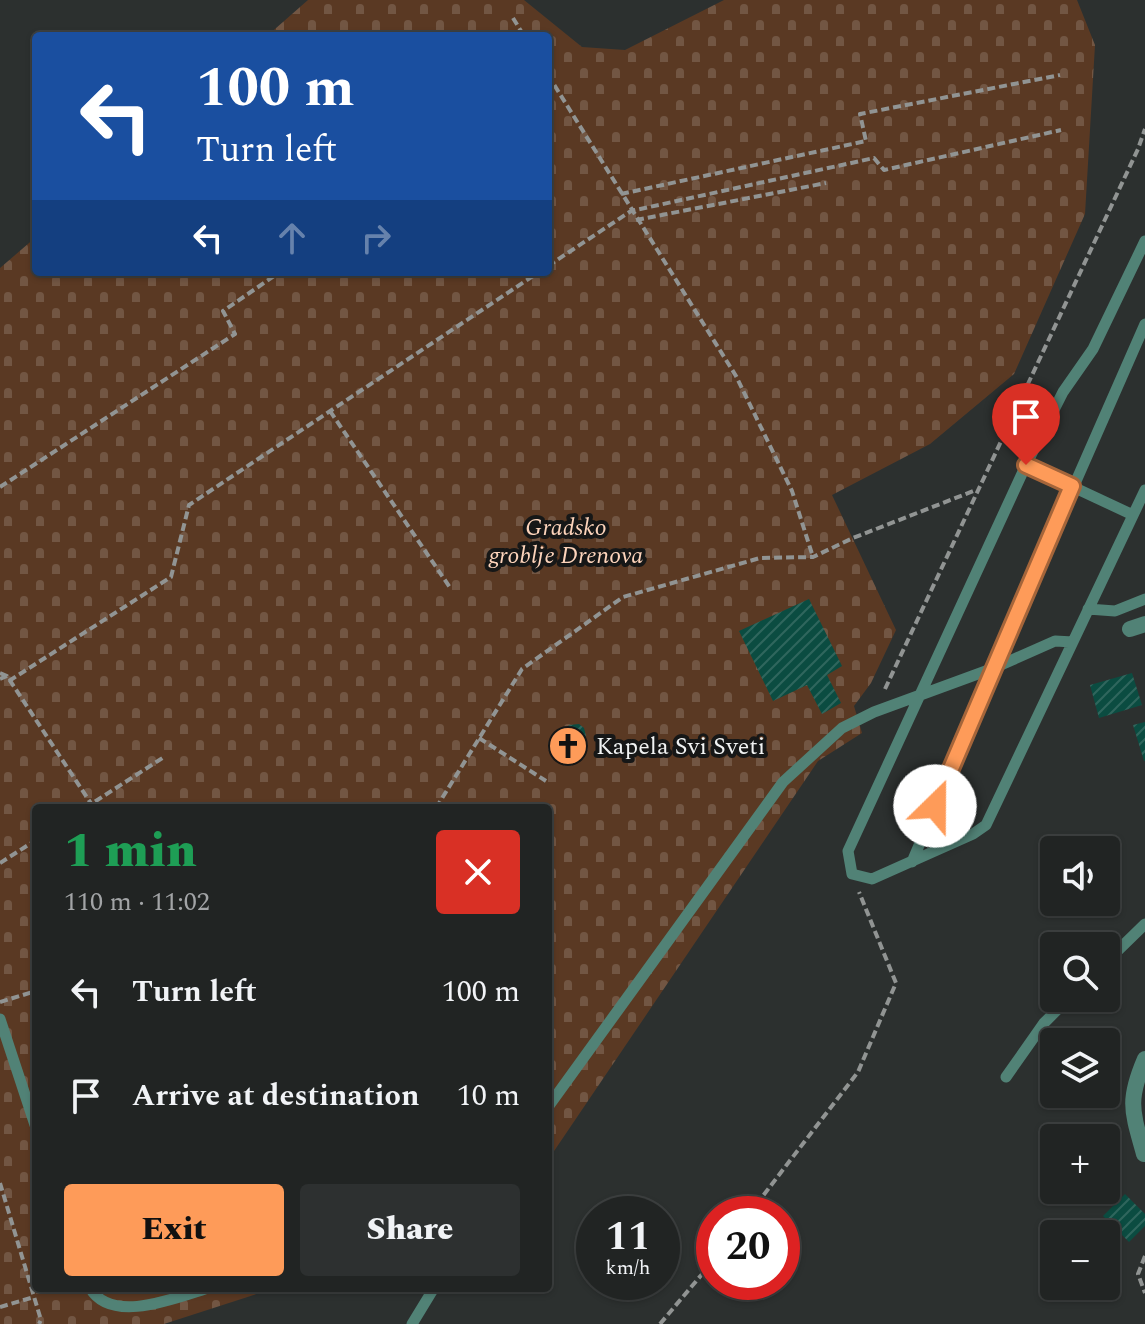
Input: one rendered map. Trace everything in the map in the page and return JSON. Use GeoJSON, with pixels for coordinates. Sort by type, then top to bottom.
{"type":"FeatureCollection","features":[{"type":"Feature","properties":{"kind":"street"},"geometry":{"type":"LineString","coordinates":[[1144,1154],[1131,1109],[1136,1081],[1145,1059]]}},
{"type":"Feature","properties":{"kind":"lane"},"geometry":{"type":"LineString","coordinates":[[1145,241],[1093,349],[1063,392],[1026,465],[918,697],[848,851],[852,874],[872,879],[973,834],[986,825],[1145,490]]}},
{"type":"Feature","properties":{"kind":"lane"},"geometry":{"type":"LineString","coordinates":[[912,862],[1072,486],[1145,324]]}},
{"type":"Feature","properties":{"kind":"lane"},"geometry":{"type":"LineString","coordinates":[[1026,465],[1133,515]]}},
{"type":"Feature","properties":{"kind":"lane"},"geometry":{"type":"LineString","coordinates":[[1088,609],[1115,611],[1145,599]]}},
{"type":"Feature","properties":{"kind":"lane"},"geometry":{"type":"LineString","coordinates":[[552,1102],[783,782],[842,728],[874,712],[994,668],[1055,641],[1073,642]]}},
{"type":"Feature","properties":{"kind":"lane"},"geometry":{"type":"LineString","coordinates":[[1120,948],[1145,924]]}},
{"type":"Feature","properties":{"kind":"lane"},"geometry":{"type":"LineString","coordinates":[[1006,1077],[1055,1012]]}},
{"type":"Feature","properties":{"kind":"lane"},"geometry":{"type":"LineString","coordinates":[[0,1019],[32,1116]]}},
{"type":"Feature","properties":{"kind":"lane"},"geometry":{"type":"LineString","coordinates":[[93,1292],[103,1305],[120,1313],[138,1311],[196,1292]]}},
{"type":"Feature","properties":{"kind":"lane"},"geometry":{"type":"LineString","coordinates":[[412,1324],[432,1292]]}},
{"type":"Feature","properties":{"kind":"path"},"geometry":{"type":"LineString","coordinates":[[513,18],[522,32]]}},
{"type":"Feature","properties":{"kind":"path"},"geometry":{"type":"LineString","coordinates":[[621,194],[866,141],[860,114],[1060,75]]}},
{"type":"Feature","properties":{"kind":"path"},"geometry":{"type":"LineString","coordinates":[[552,82],[736,376],[792,491],[813,557]]}},
{"type":"Feature","properties":{"kind":"path"},"geometry":{"type":"LineString","coordinates":[[874,712],[1145,129]]}},
{"type":"Feature","properties":{"kind":"path"},"geometry":{"type":"LineString","coordinates":[[552,263],[631,211],[874,158],[884,170],[1061,130]]}},
{"type":"Feature","properties":{"kind":"path"},"geometry":{"type":"LineString","coordinates":[[636,220],[826,183]]}},
{"type":"Feature","properties":{"kind":"path"},"geometry":{"type":"LineString","coordinates":[[0,487],[235,334],[223,311],[274,276]]}},
{"type":"Feature","properties":{"kind":"path"},"geometry":{"type":"LineString","coordinates":[[0,679],[8,678],[171,577],[189,505],[533,276]]}},
{"type":"Feature","properties":{"kind":"path"},"geometry":{"type":"LineString","coordinates":[[330,411],[451,589]]}},
{"type":"Feature","properties":{"kind":"path"},"geometry":{"type":"LineString","coordinates":[[438,804],[522,669],[623,597],[760,558],[813,557],[976,490]]}},
{"type":"Feature","properties":{"kind":"path"},"geometry":{"type":"LineString","coordinates":[[0,673],[8,678],[92,804]]}},
{"type":"Feature","properties":{"kind":"path"},"geometry":{"type":"LineString","coordinates":[[479,738],[546,781]]}},
{"type":"Feature","properties":{"kind":"path"},"geometry":{"type":"LineString","coordinates":[[96,804],[164,757]]}},
{"type":"Feature","properties":{"kind":"path"},"geometry":{"type":"LineString","coordinates":[[0,863],[32,843]]}},
{"type":"Feature","properties":{"kind":"path"},"geometry":{"type":"LineString","coordinates":[[763,1196],[858,1072],[896,983],[852,874]]}},
{"type":"Feature","properties":{"kind":"path"},"geometry":{"type":"LineString","coordinates":[[0,1002],[32,992]]}},
{"type":"Feature","properties":{"kind":"path"},"geometry":{"type":"LineString","coordinates":[[0,1186],[32,1290]]}},
{"type":"Feature","properties":{"kind":"path"},"geometry":{"type":"LineString","coordinates":[[1145,1256],[1138,1274],[1145,1293]]}},
{"type":"Feature","properties":{"kind":"path"},"geometry":{"type":"LineString","coordinates":[[660,1324],[696,1281]]}},
{"type":"Feature","properties":{"kind":"path"},"geometry":{"type":"LineString","coordinates":[[32,1292],[41,1320],[39,1324]]}},
{"type":"Feature","properties":{"kind":"path"},"geometry":{"type":"LineString","coordinates":[[0,1307],[34,1297]]}},
{"type":"Feature","properties":{"kind":"green space","name":"Gradsko groblje Drenova"},"geometry":{"type":"Polygon","coordinates":[[[308,0],[524,0],[582,47],[625,50],[724,0],[1077,0],[1095,45],[1085,214],[1014,374],[930,444],[832,495],[896,630],[871,683],[854,706],[862,733],[818,761],[552,1154],[552,804],[32,804],[32,1292],[263,1292],[164,1324],[0,1324],[0,268],[32,240],[32,276],[552,276],[552,32],[272,32],[308,0]]]}},
{"type":"Feature","properties":{"kind":"building"},"geometry":{"type":"Polygon","coordinates":[[[809,599],[842,666],[827,675],[841,703],[822,714],[807,685],[773,701],[739,631],[809,599]]]}},
{"type":"Feature","properties":{"kind":"building"},"geometry":{"type":"Polygon","coordinates":[[[1132,673],[1142,705],[1099,718],[1090,685],[1132,673]]]}},
{"type":"Feature","properties":{"kind":"building"},"geometry":{"type":"Polygon","coordinates":[[[1145,722],[1145,761],[1144,761],[1133,725],[1145,722]]]}},
{"type":"Feature","properties":{"kind":"building","name":"Kapela Svi Sveti"},"geometry":{"type":"Polygon","coordinates":[[[579,724],[586,736],[570,764],[552,753],[569,725],[579,724]]]}},
{"type":"Feature","properties":{"kind":"building"},"geometry":{"type":"Polygon","coordinates":[[[1125,1194],[1145,1214],[1145,1226],[1129,1242],[1120,1233],[1120,1220],[1107,1220],[1103,1216],[1115,1204],[1120,1204],[1125,1194]]]}},
{"type":"Feature","properties":{"kind":"place","name":"Kapela Svi Sveti"},"geometry":{"type":"Point","coordinates":[568,746]}},
{"type":"Feature","properties":{"kind":"route"},"geometry":{"type":"LineString","coordinates":[[935,806],[1072,486],[1026,465]]}}]}
